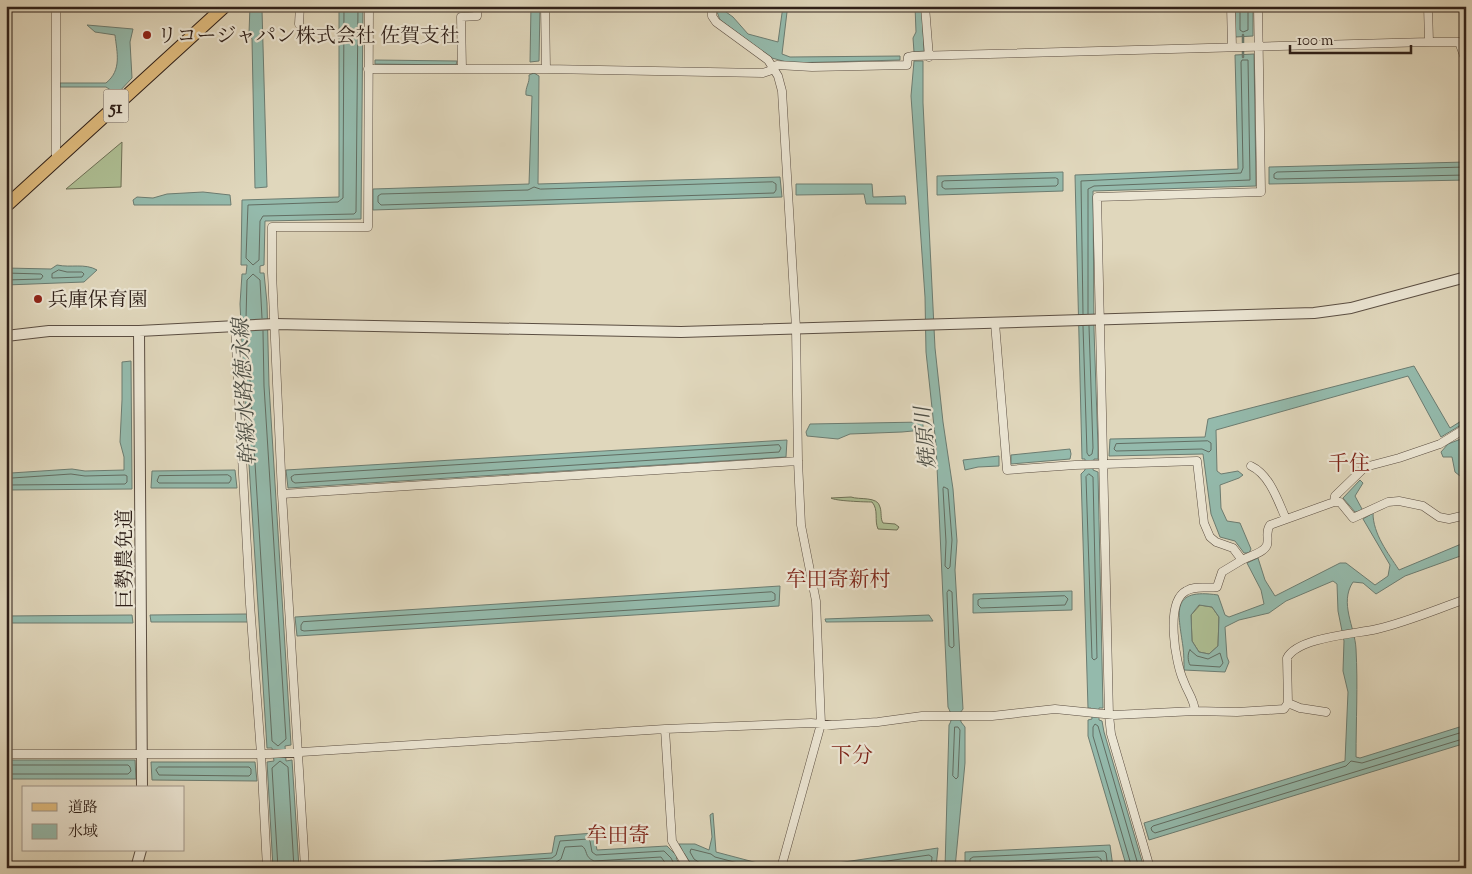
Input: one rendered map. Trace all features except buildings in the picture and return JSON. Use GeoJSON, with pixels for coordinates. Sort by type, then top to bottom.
{"type":"FeatureCollection","features":[{"type":"Feature","properties":{"kind":"main road","name":"51"},"geometry":{"type":"LineString","coordinates":[[6,206],[225,6]]}},
{"type":"Feature","properties":{"kind":"street"},"geometry":{"type":"LineString","coordinates":[[56,6],[56,161]]}},
{"type":"Feature","properties":{"kind":"street"},"geometry":{"type":"LineString","coordinates":[[299,24],[300,6]]}},
{"type":"Feature","properties":{"kind":"street"},"geometry":{"type":"LineString","coordinates":[[305,868],[282,494],[272,227],[368,227],[369,6]]}},
{"type":"Feature","properties":{"kind":"street"},"geometry":{"type":"LineString","coordinates":[[462,69],[461,17],[477,16],[478,6]]}},
{"type":"Feature","properties":{"kind":"street"},"geometry":{"type":"LineString","coordinates":[[545,6],[546,69]]}},
{"type":"Feature","properties":{"kind":"street"},"geometry":{"type":"LineString","coordinates":[[712,6],[712,16],[716,22],[768,60],[778,76],[782,91],[796,328],[798,461],[802,525],[816,601],[821,724],[781,868]]}},
{"type":"Feature","properties":{"kind":"street"},"geometry":{"type":"LineString","coordinates":[[925,6],[927,57]]}},
{"type":"Feature","properties":{"kind":"street"},"geometry":{"type":"LineString","coordinates":[[1231,6],[1233,47]]}},
{"type":"Feature","properties":{"kind":"street"},"geometry":{"type":"LineString","coordinates":[[1150,868],[1110,734],[1099,464],[1097,197],[1261,192],[1258,6]]}},
{"type":"Feature","properties":{"kind":"street"},"geometry":{"type":"LineString","coordinates":[[1428,6],[1429,42]]}},
{"type":"Feature","properties":{"kind":"street"},"geometry":{"type":"LineString","coordinates":[[368,69],[546,69],[763,73],[777,65],[812,67],[907,65],[908,57],[913,56],[1429,42],[1459,42],[1466,60]]}},
{"type":"Feature","properties":{"kind":"street"},"geometry":{"type":"LineString","coordinates":[[6,336],[49,331],[139,331],[275,324],[681,332],[1314,313],[1351,308],[1466,277]]}},
{"type":"Feature","properties":{"kind":"street"},"geometry":{"type":"LineString","coordinates":[[995,324],[1006,470],[1099,464],[1196,461],[1204,523],[1210,537],[1216,542],[1233,548],[1242,560]]}},
{"type":"Feature","properties":{"kind":"street"},"geometry":{"type":"LineString","coordinates":[[235,326],[250,594],[262,754],[267,868]]}},
{"type":"Feature","properties":{"kind":"street","name":"巨勢農免道"},"geometry":{"type":"LineString","coordinates":[[139,331],[142,786]]}},
{"type":"Feature","properties":{"kind":"street"},"geometry":{"type":"LineString","coordinates":[[1334,502],[1335,496],[1365,467],[1440,444],[1466,428]]}},
{"type":"Feature","properties":{"kind":"street"},"geometry":{"type":"LineString","coordinates":[[282,494],[798,461]]}},
{"type":"Feature","properties":{"kind":"street"},"geometry":{"type":"LineString","coordinates":[[1251,466],[1259,470],[1272,489],[1286,519]]}},
{"type":"Feature","properties":{"kind":"street"},"geometry":{"type":"LineString","coordinates":[[1195,711],[1193,698],[1184,683],[1176,656],[1174,613],[1178,597],[1193,588],[1217,587],[1222,572],[1263,550],[1266,545],[1267,529],[1270,525],[1334,502],[1340,502],[1353,518],[1388,502],[1399,501],[1423,506],[1439,518],[1449,519],[1466,515]]}},
{"type":"Feature","properties":{"kind":"street"},"geometry":{"type":"LineString","coordinates":[[6,754],[270,754],[665,729],[878,722],[922,716],[992,716],[1055,709],[1109,715],[1284,709],[1288,703],[1287,658],[1291,652],[1319,640],[1353,632],[1377,629],[1466,599]]}},
{"type":"Feature","properties":{"kind":"street"},"geometry":{"type":"LineString","coordinates":[[1288,703],[1300,708],[1326,712]]}},
{"type":"Feature","properties":{"kind":"street"},"geometry":{"type":"LineString","coordinates":[[665,729],[672,841],[688,868]]}},
{"type":"Feature","properties":{"kind":"street"},"geometry":{"type":"LineString","coordinates":[[136,868],[140,852]]}},
{"type":"Feature","properties":{"kind":"shaded area"},"geometry":{"type":"Polygon","coordinates":[[[122,142],[121,187],[66,189],[122,142]]]}},
{"type":"Feature","properties":{"kind":"shaded area"},"geometry":{"type":"Polygon","coordinates":[[[851,497],[876,501],[880,507],[883,523],[895,524],[899,527],[897,530],[878,529],[875,508],[872,502],[844,501],[831,498],[851,497]]]}},
{"type":"Feature","properties":{"kind":"shaded area"},"geometry":{"type":"Polygon","coordinates":[[[1200,605],[1212,607],[1219,617],[1218,646],[1209,654],[1199,652],[1192,641],[1191,615],[1200,605]]]}},
{"type":"Feature","properties":{"kind":"water"},"geometry":{"type":"Polygon","coordinates":[[[250,6],[262,6],[267,187],[255,188],[252,39],[249,33],[250,6]]]}},
{"type":"Feature","properties":{"kind":"water"},"geometry":{"type":"Polygon","coordinates":[[[339,6],[363,6],[361,219],[265,221],[264,265],[260,266],[260,273],[264,273],[267,303],[269,385],[291,745],[285,746],[286,761],[292,760],[299,868],[273,868],[267,762],[274,761],[272,748],[267,748],[240,304],[242,274],[246,274],[247,265],[241,265],[242,200],[339,197],[339,6]]]}},
{"type":"Feature","properties":{"kind":"water"},"geometry":{"type":"Polygon","coordinates":[[[531,6],[540,6],[539,61],[530,62],[531,6]]]}},
{"type":"Feature","properties":{"kind":"water"},"geometry":{"type":"Polygon","coordinates":[[[783,6],[793,6],[787,12],[782,54],[790,57],[900,56],[900,60],[790,63],[772,58],[720,20],[716,9],[719,7],[733,17],[748,34],[778,42],[783,6]]]}},
{"type":"Feature","properties":{"kind":"water"},"geometry":{"type":"Polygon","coordinates":[[[915,6],[922,6],[924,51],[914,52],[913,38],[916,32],[915,6]]]}},
{"type":"Feature","properties":{"kind":"water"},"geometry":{"type":"Polygon","coordinates":[[[1235,6],[1253,6],[1253,36],[1235,37],[1235,6]]]}},
{"type":"Feature","properties":{"kind":"water"},"geometry":{"type":"Polygon","coordinates":[[[87,25],[133,29],[130,42],[132,78],[117,94],[106,87],[60,87],[60,83],[106,83],[114,73],[117,61],[115,35],[95,32],[87,25]]]}},
{"type":"Feature","properties":{"kind":"water"},"geometry":{"type":"Polygon","coordinates":[[[1254,54],[1256,186],[1093,191],[1094,330],[1098,459],[1094,459],[1093,470],[1098,472],[1103,708],[1099,708],[1099,720],[1102,721],[1144,868],[1127,868],[1088,736],[1088,720],[1092,719],[1091,708],[1088,708],[1081,474],[1085,470],[1085,459],[1082,459],[1075,175],[1238,169],[1235,55],[1254,54]]]}},
{"type":"Feature","properties":{"kind":"water"},"geometry":{"type":"Polygon","coordinates":[[[375,60],[457,61],[456,65],[375,64],[375,60]]]}},
{"type":"Feature","properties":{"kind":"water"},"geometry":{"type":"Polygon","coordinates":[[[914,61],[923,61],[923,103],[935,348],[953,489],[957,541],[955,570],[963,709],[960,713],[961,722],[965,727],[965,763],[955,868],[945,868],[949,725],[951,714],[948,707],[936,445],[926,352],[925,297],[911,96],[914,61]]]}},
{"type":"Feature","properties":{"kind":"water"},"geometry":{"type":"Polygon","coordinates":[[[534,73],[539,76],[538,184],[780,177],[782,197],[373,210],[373,189],[529,184],[532,96],[526,95],[526,92],[529,75],[534,73]]]}},
{"type":"Feature","properties":{"kind":"water"},"geometry":{"type":"Polygon","coordinates":[[[1466,162],[1466,180],[1269,184],[1269,167],[1466,162]]]}},
{"type":"Feature","properties":{"kind":"water"},"geometry":{"type":"Polygon","coordinates":[[[1063,172],[1063,191],[937,195],[937,176],[1063,172]]]}},
{"type":"Feature","properties":{"kind":"water"},"geometry":{"type":"Polygon","coordinates":[[[796,184],[872,184],[873,197],[905,196],[906,204],[866,204],[864,194],[796,195],[796,184]]]}},
{"type":"Feature","properties":{"kind":"water"},"geometry":{"type":"Polygon","coordinates":[[[203,192],[230,195],[231,205],[134,205],[133,200],[137,197],[153,198],[167,194],[203,192]]]}},
{"type":"Feature","properties":{"kind":"water"},"geometry":{"type":"Polygon","coordinates":[[[57,265],[83,266],[97,270],[84,282],[6,285],[6,268],[51,269],[57,265]]]}},
{"type":"Feature","properties":{"kind":"water"},"geometry":{"type":"Polygon","coordinates":[[[131,361],[132,489],[6,490],[6,472],[72,469],[85,471],[124,470],[124,457],[120,442],[122,362],[131,361]]]}},
{"type":"Feature","properties":{"kind":"water"},"geometry":{"type":"Polygon","coordinates":[[[1414,366],[1450,428],[1466,418],[1466,422],[1441,437],[1408,376],[1216,430],[1217,471],[1221,474],[1238,471],[1243,475],[1220,485],[1221,508],[1227,521],[1240,523],[1251,549],[1249,553],[1244,553],[1235,541],[1220,537],[1211,514],[1203,454],[1109,456],[1110,439],[1205,437],[1208,419],[1414,366]]]}},
{"type":"Feature","properties":{"kind":"water"},"geometry":{"type":"Polygon","coordinates":[[[923,422],[923,430],[850,434],[838,439],[807,436],[806,432],[810,424],[923,422]]]}},
{"type":"Feature","properties":{"kind":"water"},"geometry":{"type":"Polygon","coordinates":[[[1466,437],[1466,446],[1462,447],[1466,472],[1460,476],[1455,472],[1452,457],[1443,457],[1441,452],[1448,444],[1466,437]]]}},
{"type":"Feature","properties":{"kind":"water"},"geometry":{"type":"Polygon","coordinates":[[[787,440],[786,457],[288,488],[286,470],[787,440]]]}},
{"type":"Feature","properties":{"kind":"water"},"geometry":{"type":"Polygon","coordinates":[[[1070,449],[1070,459],[1011,464],[1011,455],[1070,449]]]}},
{"type":"Feature","properties":{"kind":"water"},"geometry":{"type":"Polygon","coordinates":[[[999,456],[999,466],[965,470],[963,460],[999,456]]]}},
{"type":"Feature","properties":{"kind":"water"},"geometry":{"type":"Polygon","coordinates":[[[235,470],[237,488],[151,488],[152,471],[235,470]]]}},
{"type":"Feature","properties":{"kind":"water"},"geometry":{"type":"Polygon","coordinates":[[[1360,480],[1363,483],[1355,496],[1362,509],[1355,512],[1343,498],[1360,480]]]}},
{"type":"Feature","properties":{"kind":"water"},"geometry":{"type":"Polygon","coordinates":[[[1373,513],[1378,536],[1399,570],[1466,542],[1466,554],[1405,576],[1376,594],[1363,583],[1353,582],[1347,598],[1356,649],[1356,757],[1360,758],[1466,725],[1466,743],[1149,840],[1144,823],[1345,761],[1348,692],[1343,671],[1344,641],[1338,611],[1337,584],[1333,581],[1286,601],[1269,613],[1239,620],[1225,627],[1229,662],[1225,672],[1184,670],[1179,613],[1185,599],[1192,595],[1218,595],[1225,615],[1229,617],[1264,604],[1261,590],[1247,563],[1258,558],[1265,580],[1275,596],[1340,563],[1346,563],[1375,585],[1388,576],[1390,565],[1363,519],[1373,513]],[[1199,605],[1191,615],[1192,641],[1199,652],[1209,654],[1218,646],[1219,617],[1212,607],[1199,605]]]}},
{"type":"Feature","properties":{"kind":"water"},"geometry":{"type":"Polygon","coordinates":[[[780,586],[779,606],[297,636],[295,617],[780,586]]]}},
{"type":"Feature","properties":{"kind":"water"},"geometry":{"type":"Polygon","coordinates":[[[1072,591],[1072,610],[973,613],[973,594],[1072,591]]]}},
{"type":"Feature","properties":{"kind":"water"},"geometry":{"type":"Polygon","coordinates":[[[247,614],[248,622],[151,622],[150,615],[247,614]]]}},
{"type":"Feature","properties":{"kind":"water"},"geometry":{"type":"Polygon","coordinates":[[[132,615],[133,623],[6,623],[6,616],[132,615]]]}},
{"type":"Feature","properties":{"kind":"water"},"geometry":{"type":"Polygon","coordinates":[[[929,615],[933,621],[826,622],[825,619],[929,615]]]}},
{"type":"Feature","properties":{"kind":"water"},"geometry":{"type":"Polygon","coordinates":[[[6,760],[135,760],[136,779],[6,779],[6,760]]]}},
{"type":"Feature","properties":{"kind":"water"},"geometry":{"type":"Polygon","coordinates":[[[151,762],[255,762],[257,781],[152,780],[151,762]]]}},
{"type":"Feature","properties":{"kind":"water"},"geometry":{"type":"Polygon","coordinates":[[[713,813],[716,852],[769,866],[770,868],[704,868],[691,864],[684,853],[676,858],[682,868],[334,868],[552,853],[555,836],[594,833],[597,850],[667,846],[674,853],[682,850],[679,844],[695,844],[709,850],[712,837],[710,815],[713,813]]]}},
{"type":"Feature","properties":{"kind":"water"},"geometry":{"type":"Polygon","coordinates":[[[1110,845],[1113,867],[965,868],[965,852],[1110,845]]]}},
{"type":"Feature","properties":{"kind":"water"},"geometry":{"type":"Polygon","coordinates":[[[938,848],[936,867],[804,868],[938,848]]]}},
{"type":"Feature","properties":{"kind":"waterway"},"geometry":{"type":"LineString","coordinates":[[1243,35],[1243,57]]}},
{"type":"Feature","properties":{"kind":"place","name":"リコージャパン株式会社 佐賀支社"},"geometry":{"type":"Point","coordinates":[147,35]}},
{"type":"Feature","properties":{"kind":"place","name":"兵庫保育園"},"geometry":{"type":"Point","coordinates":[38,299]}},
{"type":"Feature","properties":{"kind":"district","name":"千住"},"geometry":{"type":"Point","coordinates":[1349,463]}},
{"type":"Feature","properties":{"kind":"district","name":"牟田寄新村"},"geometry":{"type":"Point","coordinates":[838,579]}},
{"type":"Feature","properties":{"kind":"district","name":"下分"},"geometry":{"type":"Point","coordinates":[852,755]}},
{"type":"Feature","properties":{"kind":"district","name":"牟田寄"},"geometry":{"type":"Point","coordinates":[618,835]}},
{"type":"Feature","properties":{"kind":"water label","name":"幹線水路徳永線"},"geometry":{"type":"Point","coordinates":[244,392]}},
{"type":"Feature","properties":{"kind":"water label","name":"焼原川"},"geometry":{"type":"Point","coordinates":[925,438]}}]}
